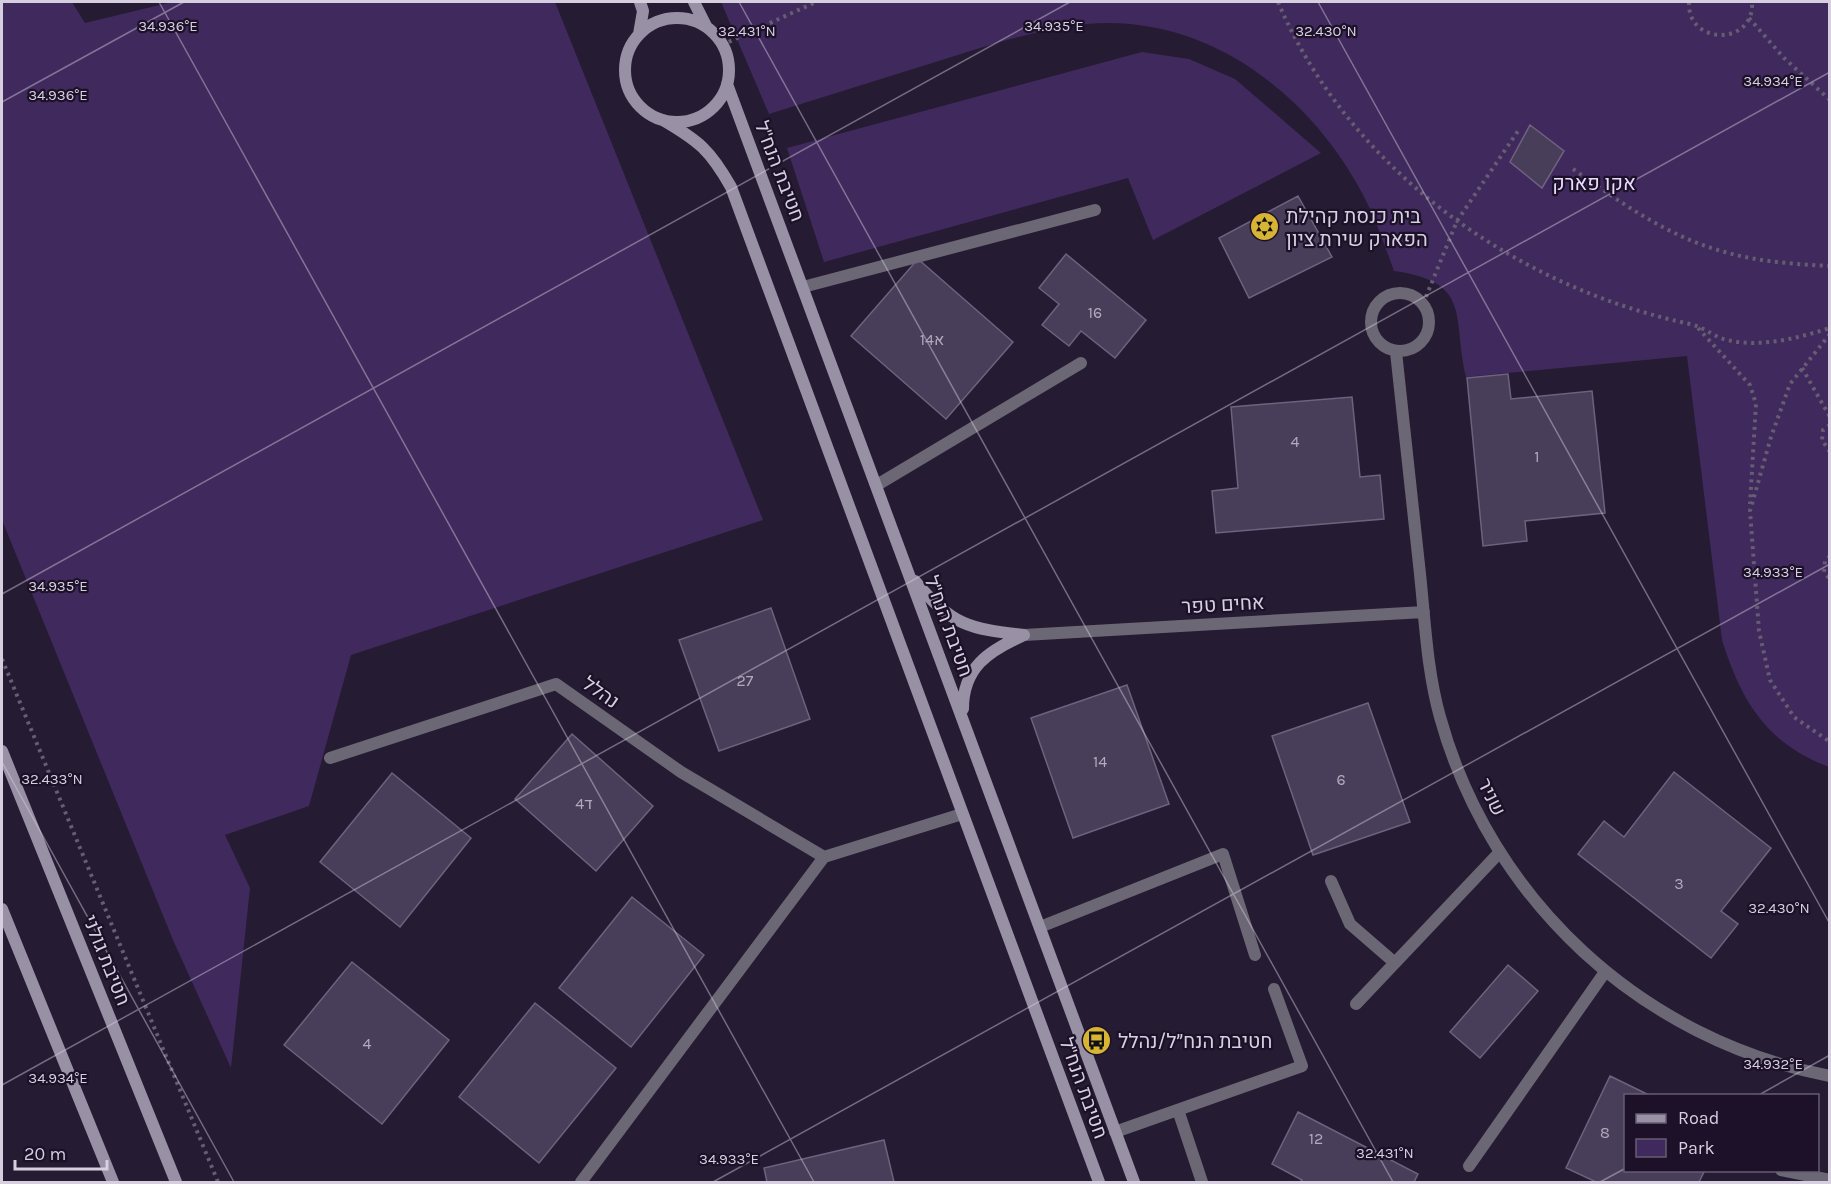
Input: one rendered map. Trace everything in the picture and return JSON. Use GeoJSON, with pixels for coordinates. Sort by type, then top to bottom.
{"type":"FeatureCollection","features":[{"type":"Feature","properties":{"kind":"street"},"geometry":{"type":"LineString","coordinates":[[639,34],[643,11],[640,2]]}},
{"type":"Feature","properties":{"kind":"street"},"geometry":{"type":"LineString","coordinates":[[694,2],[706,26],[722,45],[728,60],[727,84],[720,99],[702,115],[679,122],[663,120],[642,108],[628,87],[625,63],[630,48],[639,34],[652,24],[675,18],[691,20],[706,26]]}},
{"type":"Feature","properties":{"kind":"street","name":"חטיבת הנח\"ל"},"geometry":{"type":"LineString","coordinates":[[727,84],[1134,1182]]}},
{"type":"Feature","properties":{"kind":"street","name":"חטיבת הנח\"ל"},"geometry":{"type":"LineString","coordinates":[[663,120],[697,140],[720,166],[731,187],[1099,1182]]}},
{"type":"Feature","properties":{"kind":"street"},"geometry":{"type":"LineString","coordinates":[[803,287],[1095,210]]}},
{"type":"Feature","properties":{"kind":"street"},"geometry":{"type":"LineString","coordinates":[[1399,293],[1412,296],[1424,304],[1430,322],[1427,335],[1414,348],[1396,352],[1384,347],[1374,337],[1371,318],[1376,306],[1386,297],[1399,293]]}},
{"type":"Feature","properties":{"kind":"street","name":"שניר"},"geometry":{"type":"LineString","coordinates":[[1396,352],[1424,612],[1439,716],[1466,792],[1499,854],[1550,921],[1605,972],[1665,1014],[1730,1046],[1797,1070],[1830,1076]]}},
{"type":"Feature","properties":{"kind":"street"},"geometry":{"type":"LineString","coordinates":[[877,485],[1081,363]]}},
{"type":"Feature","properties":{"kind":"street"},"geometry":{"type":"LineString","coordinates":[[909,572],[936,607],[958,621],[984,631],[1024,635]]}},
{"type":"Feature","properties":{"kind":"street","name":"אחים טפר"},"geometry":{"type":"LineString","coordinates":[[1024,635],[1424,612]]}},
{"type":"Feature","properties":{"kind":"street"},"geometry":{"type":"LineString","coordinates":[[963,719],[963,695],[968,676],[980,659],[998,646],[1024,635]]}},
{"type":"Feature","properties":{"kind":"street","name":"נהלל"},"geometry":{"type":"LineString","coordinates":[[330,758],[556,684],[681,772],[824,857]]}},
{"type":"Feature","properties":{"kind":"street","name":"חטיבת גולני"},"geometry":{"type":"LineString","coordinates":[[2,751],[176,1182]]}},
{"type":"Feature","properties":{"kind":"street"},"geometry":{"type":"LineString","coordinates":[[581,1182],[824,857],[962,814]]}},
{"type":"Feature","properties":{"kind":"street"},"geometry":{"type":"LineString","coordinates":[[1040,927],[1223,854],[1256,955]]}},
{"type":"Feature","properties":{"kind":"street"},"geometry":{"type":"LineString","coordinates":[[1356,1004],[1499,854]]}},
{"type":"Feature","properties":{"kind":"street"},"geometry":{"type":"LineString","coordinates":[[1332,880],[1350,924],[1395,963]]}},
{"type":"Feature","properties":{"kind":"street"},"geometry":{"type":"LineString","coordinates":[[2,909],[113,1182]]}},
{"type":"Feature","properties":{"kind":"street"},"geometry":{"type":"LineString","coordinates":[[1469,1166],[1605,972]]}},
{"type":"Feature","properties":{"kind":"street"},"geometry":{"type":"LineString","coordinates":[[1115,1132],[1302,1065],[1274,989]]}},
{"type":"Feature","properties":{"kind":"street"},"geometry":{"type":"LineString","coordinates":[[1178,1110],[1203,1182]]}},
{"type":"Feature","properties":{"kind":"street"},"geometry":{"type":"LineString","coordinates":[[1791,1172],[1830,1180]]}},
{"type":"Feature","properties":{"kind":"path"},"geometry":{"type":"LineString","coordinates":[[722,45],[816,2]]}},
{"type":"Feature","properties":{"kind":"path"},"geometry":{"type":"LineString","coordinates":[[1278,2],[1316,72],[1353,123],[1395,169],[1457,221],[1491,244],[1553,278],[1609,302],[1657,317],[1696,325],[1725,340],[1742,343],[1774,342],[1830,328]]}},
{"type":"Feature","properties":{"kind":"path"},"geometry":{"type":"LineString","coordinates":[[1689,2],[1692,20],[1699,28],[1712,35],[1726,36],[1736,33],[1749,18],[1752,2]]}},
{"type":"Feature","properties":{"kind":"path"},"geometry":{"type":"LineString","coordinates":[[1749,18],[1784,58],[1830,100]]}},
{"type":"Feature","properties":{"kind":"path"},"geometry":{"type":"LineString","coordinates":[[1424,304],[1457,221],[1520,128]]}},
{"type":"Feature","properties":{"kind":"path"},"geometry":{"type":"LineString","coordinates":[[1573,169],[1638,214],[1725,252],[1780,262],[1830,266]]}},
{"type":"Feature","properties":{"kind":"path"},"geometry":{"type":"LineString","coordinates":[[1696,325],[1750,385],[1756,404],[1750,512],[1759,631],[1770,680],[1794,717],[1830,742]]}},
{"type":"Feature","properties":{"kind":"path"},"geometry":{"type":"LineString","coordinates":[[1750,512],[1781,405],[1790,384],[1830,334]]}},
{"type":"Feature","properties":{"kind":"path"},"geometry":{"type":"LineString","coordinates":[[1802,367],[1830,417]]}},
{"type":"Feature","properties":{"kind":"path"},"geometry":{"type":"LineString","coordinates":[[1830,425],[1823,430],[1822,440],[1830,452]]}},
{"type":"Feature","properties":{"kind":"path"},"geometry":{"type":"LineString","coordinates":[[1830,556],[1825,561],[1824,572],[1830,579]]}},
{"type":"Feature","properties":{"kind":"path"},"geometry":{"type":"LineString","coordinates":[[2,659],[218,1182]]}},
{"type":"Feature","properties":{"kind":"green space"},"geometry":{"type":"Polygon","coordinates":[[[2,2],[72,2],[85,23],[172,2],[555,2],[763,520],[351,655],[309,806],[225,835],[250,888],[231,1068],[173,940],[2,520],[2,2]]]}},
{"type":"Feature","properties":{"kind":"green space","name":"אקו פארק"},"geometry":{"type":"Polygon","coordinates":[[[721,2],[1829,2],[1829,767],[1789,746],[1759,718],[1738,682],[1722,640],[1687,356],[1466,377],[1458,320],[1448,294],[1437,284],[1419,276],[1394,271],[1368,205],[1335,149],[1308,117],[1278,89],[1245,64],[1209,45],[1170,31],[1129,24],[1068,26],[996,43],[769,114],[721,2]]]}},
{"type":"Feature","properties":{"kind":"green space"},"geometry":{"type":"Polygon","coordinates":[[[1142,52],[1189,59],[1235,79],[1321,153],[1153,240],[1128,178],[824,262],[787,148],[1142,52]]]}},
{"type":"Feature","properties":{"kind":"building"},"geometry":{"type":"Polygon","coordinates":[[[1530,125],[1564,151],[1542,188],[1510,162],[1530,125]]]}},
{"type":"Feature","properties":{"kind":"building"},"geometry":{"type":"Polygon","coordinates":[[[1298,196],[1332,257],[1249,298],[1219,238],[1298,196]]]}},
{"type":"Feature","properties":{"kind":"building"},"geometry":{"type":"Polygon","coordinates":[[[1066,254],[1146,320],[1115,358],[1081,331],[1069,346],[1042,325],[1059,304],[1039,288],[1066,254]]]}},
{"type":"Feature","properties":{"kind":"building"},"geometry":{"type":"Polygon","coordinates":[[[918,259],[1013,342],[946,419],[851,336],[918,259]]]}},
{"type":"Feature","properties":{"kind":"building"},"geometry":{"type":"Polygon","coordinates":[[[1508,374],[1511,399],[1592,391],[1605,513],[1525,521],[1527,541],[1483,546],[1467,378],[1508,374]]]}},
{"type":"Feature","properties":{"kind":"building"},"geometry":{"type":"Polygon","coordinates":[[[1352,397],[1360,477],[1380,475],[1384,519],[1216,533],[1212,491],[1238,488],[1231,407],[1352,397]]]}},
{"type":"Feature","properties":{"kind":"building"},"geometry":{"type":"Polygon","coordinates":[[[771,608],[810,719],[719,751],[679,640],[771,608]]]}},
{"type":"Feature","properties":{"kind":"building"},"geometry":{"type":"Polygon","coordinates":[[[1127,685],[1169,804],[1073,838],[1031,718],[1127,685]]]}},
{"type":"Feature","properties":{"kind":"building"},"geometry":{"type":"Polygon","coordinates":[[[1368,703],[1410,822],[1313,855],[1272,736],[1368,703]]]}},
{"type":"Feature","properties":{"kind":"building"},"geometry":{"type":"Polygon","coordinates":[[[572,734],[653,806],[596,871],[515,799],[572,734]]]}},
{"type":"Feature","properties":{"kind":"building"},"geometry":{"type":"Polygon","coordinates":[[[1674,772],[1771,848],[1721,911],[1738,924],[1711,958],[1578,854],[1604,821],[1624,837],[1674,772]]]}},
{"type":"Feature","properties":{"kind":"building"},"geometry":{"type":"Polygon","coordinates":[[[392,773],[471,838],[400,927],[320,862],[392,773]]]}},
{"type":"Feature","properties":{"kind":"building"},"geometry":{"type":"Polygon","coordinates":[[[632,897],[704,955],[631,1047],[559,988],[632,897]]]}},
{"type":"Feature","properties":{"kind":"building"},"geometry":{"type":"Polygon","coordinates":[[[352,962],[449,1040],[382,1124],[284,1045],[352,962]]]}},
{"type":"Feature","properties":{"kind":"building"},"geometry":{"type":"Polygon","coordinates":[[[1508,965],[1538,991],[1480,1058],[1450,1032],[1508,965]]]}},
{"type":"Feature","properties":{"kind":"building"},"geometry":{"type":"Polygon","coordinates":[[[535,1003],[616,1068],[539,1163],[459,1097],[535,1003]]]}},
{"type":"Feature","properties":{"kind":"building"},"geometry":{"type":"Polygon","coordinates":[[[1610,1076],[1647,1094],[1624,1094],[1624,1172],[1704,1172],[1699,1182],[1596,1182],[1566,1168],[1610,1076]]]}},
{"type":"Feature","properties":{"kind":"building"},"geometry":{"type":"Polygon","coordinates":[[[1298,1112],[1418,1174],[1414,1182],[1300,1182],[1302,1180],[1272,1164],[1298,1112]]]}},
{"type":"Feature","properties":{"kind":"building"},"geometry":{"type":"Polygon","coordinates":[[[884,1140],[894,1182],[767,1182],[764,1168],[884,1140]]]}},
{"type":"Feature","properties":{"kind":"place","name":"בית כנסת קהילת הפארק שירת ציון"},"geometry":{"type":"Point","coordinates":[1265,227]}},
{"type":"Feature","properties":{"kind":"place","name":"חטיבת הנח״ל/נהלל"},"geometry":{"type":"Point","coordinates":[1097,1041]}}]}
